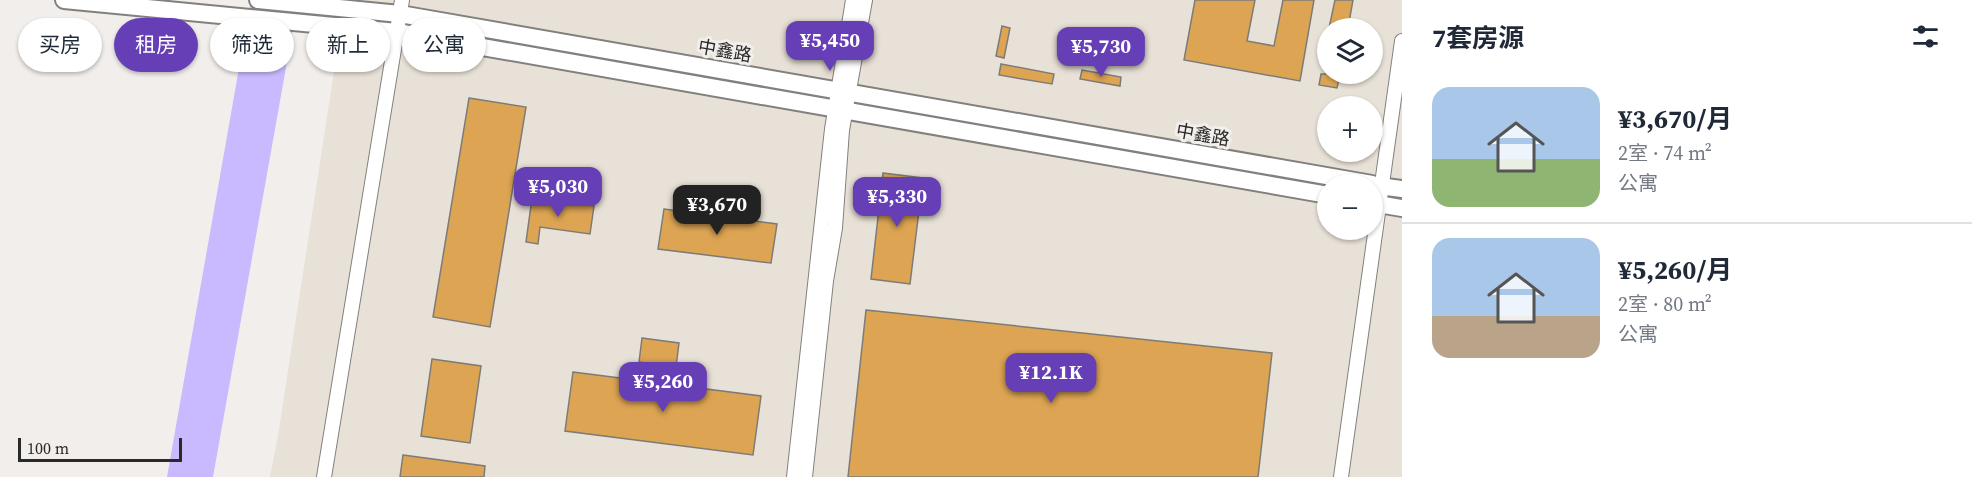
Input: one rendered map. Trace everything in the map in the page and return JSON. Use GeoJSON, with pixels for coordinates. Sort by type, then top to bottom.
{"type":"FeatureCollection","features":[{"type":"Feature","properties":{"kind":"main road","name":"中鑫路"},"geometry":{"type":"LineString","coordinates":[[64,0],[397,32],[1317,193]]}},
{"type":"Feature","properties":{"kind":"main road","name":"中鑫路"},"geometry":{"type":"LineString","coordinates":[[269,1],[401,7],[843,91],[1317,175]]}},
{"type":"Feature","properties":{"kind":"main road","name":"中鑫路"},"geometry":{"type":"LineString","coordinates":[[1383,186],[1402,189]]}},
{"type":"Feature","properties":{"kind":"main road"},"geometry":{"type":"LineString","coordinates":[[1383,204],[1402,208]]}},
{"type":"Feature","properties":{"kind":"street"},"geometry":{"type":"LineString","coordinates":[[794,477],[853,0]]}},
{"type":"Feature","properties":{"kind":"street"},"geometry":{"type":"LineString","coordinates":[[843,91],[865,0]]}},
{"type":"Feature","properties":{"kind":"street"},"geometry":{"type":"LineString","coordinates":[[324,477],[401,7]]}},
{"type":"Feature","properties":{"kind":"street"},"geometry":{"type":"LineString","coordinates":[[1377,174],[1402,41]]}},
{"type":"Feature","properties":{"kind":"street"},"geometry":{"type":"LineString","coordinates":[[806,477],[826,281],[835,228],[842,130],[841,109]]}},
{"type":"Feature","properties":{"kind":"street"},"geometry":{"type":"LineString","coordinates":[[1341,477],[1370,240]]}},
{"type":"Feature","properties":{"kind":"shaded area"},"geometry":{"type":"Polygon","coordinates":[[[251,0],[298,0],[294,22],[294,18],[248,18],[251,0]]]}},
{"type":"Feature","properties":{"kind":"shaded area"},"geometry":{"type":"Polygon","coordinates":[[[345,0],[1402,0],[1402,477],[270,477],[334,72],[390,72],[390,18],[342,18],[345,0]]]}},
{"type":"Feature","properties":{"kind":"shaded area"},"geometry":{"type":"Polygon","coordinates":[[[238,72],[285,72],[213,477],[167,477],[238,72]]]}},
{"type":"Feature","properties":{"kind":"building"},"geometry":{"type":"Polygon","coordinates":[[[1195,0],[1255,0],[1247,41],[1274,46],[1283,0],[1314,0],[1300,81],[1184,60],[1195,0]]]}},
{"type":"Feature","properties":{"kind":"building"},"geometry":{"type":"Polygon","coordinates":[[[1335,0],[1353,0],[1350,18],[1331,18],[1335,0]]]}},
{"type":"Feature","properties":{"kind":"building"},"geometry":{"type":"Polygon","coordinates":[[[1002,26],[1010,28],[1004,58],[996,56],[1002,26]]]}},
{"type":"Feature","properties":{"kind":"building"},"geometry":{"type":"Polygon","coordinates":[[[1001,64],[1054,74],[1052,84],[999,75],[1001,64]]]}},
{"type":"Feature","properties":{"kind":"building"},"geometry":{"type":"Polygon","coordinates":[[[1082,70],[1121,77],[1120,86],[1080,79],[1082,70]]]}},
{"type":"Feature","properties":{"kind":"building"},"geometry":{"type":"Polygon","coordinates":[[[1319,84],[1338,84],[1337,88],[1319,84]]]}},
{"type":"Feature","properties":{"kind":"building"},"geometry":{"type":"Polygon","coordinates":[[[469,98],[526,107],[490,327],[433,317],[469,98]]]}},
{"type":"Feature","properties":{"kind":"building"},"geometry":{"type":"Polygon","coordinates":[[[883,173],[923,178],[910,284],[871,279],[883,173]]]}},
{"type":"Feature","properties":{"kind":"building"},"geometry":{"type":"Polygon","coordinates":[[[532,198],[594,206],[590,234],[540,227],[538,244],[526,242],[532,198]]]}},
{"type":"Feature","properties":{"kind":"building"},"geometry":{"type":"Polygon","coordinates":[[[664,209],[777,224],[771,263],[658,249],[664,209]]]}},
{"type":"Feature","properties":{"kind":"building"},"geometry":{"type":"Polygon","coordinates":[[[866,310],[1272,353],[1258,477],[848,477],[866,310]]]}},
{"type":"Feature","properties":{"kind":"building"},"geometry":{"type":"Polygon","coordinates":[[[642,338],[679,343],[676,367],[639,362],[642,338]]]}},
{"type":"Feature","properties":{"kind":"building"},"geometry":{"type":"Polygon","coordinates":[[[432,359],[481,366],[470,443],[421,436],[432,359]]]}},
{"type":"Feature","properties":{"kind":"building"},"geometry":{"type":"Polygon","coordinates":[[[573,372],[761,396],[753,455],[565,431],[573,372]]]}},
{"type":"Feature","properties":{"kind":"building"},"geometry":{"type":"Polygon","coordinates":[[[403,455],[485,466],[484,477],[400,477],[403,455]]]}}]}
